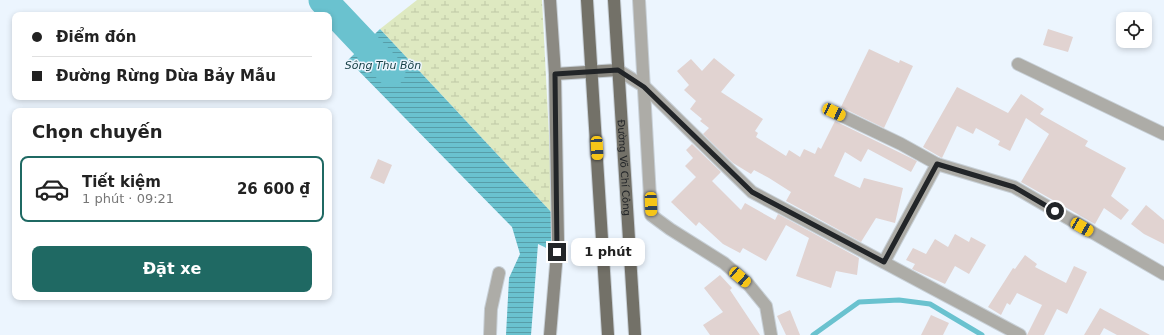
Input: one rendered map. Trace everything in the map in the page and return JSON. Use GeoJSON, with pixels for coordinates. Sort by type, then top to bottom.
{"type":"FeatureCollection","features":[{"type":"Feature","properties":{"kind":"main road"},"geometry":{"type":"LineString","coordinates":[[587,0],[608,335]]}},
{"type":"Feature","properties":{"kind":"main road","name":"Đường Võ Chí Công"},"geometry":{"type":"LineString","coordinates":[[614,0],[635,335]]}},
{"type":"Feature","properties":{"kind":"street"},"geometry":{"type":"LineString","coordinates":[[550,0],[555,74],[558,241],[550,335]]}},
{"type":"Feature","properties":{"kind":"street"},"geometry":{"type":"LineString","coordinates":[[639,0],[651,215],[670,230],[724,263],[748,284],[766,306],[771,335]]}},
{"type":"Feature","properties":{"kind":"street"},"geometry":{"type":"LineString","coordinates":[[1018,64],[1164,134]]}},
{"type":"Feature","properties":{"kind":"street"},"geometry":{"type":"LineString","coordinates":[[555,74],[618,70],[644,87],[752,192],[1020,335]]}},
{"type":"Feature","properties":{"kind":"street"},"geometry":{"type":"LineString","coordinates":[[834,112],[901,144],[937,164],[1014,187],[1164,274]]}},
{"type":"Feature","properties":{"kind":"street"},"geometry":{"type":"LineString","coordinates":[[884,262],[937,164]]}},
{"type":"Feature","properties":{"kind":"street"},"geometry":{"type":"LineString","coordinates":[[490,335],[491,309],[499,273]]}},
{"type":"Feature","properties":{"kind":"green space"},"geometry":{"type":"Polygon","coordinates":[[[417,0],[542,0],[553,214],[380,29],[417,0]]]}},
{"type":"Feature","properties":{"kind":"water","name":"Sông Thu Bồn"},"geometry":{"type":"Polygon","coordinates":[[[380,29],[553,214],[553,251],[538,244],[531,335],[506,335],[509,278],[520,254],[512,227],[348,60],[380,29]]]}},
{"type":"Feature","properties":{"kind":"building"},"geometry":{"type":"Polygon","coordinates":[[[1048,29],[1073,37],[1068,52],[1043,45],[1048,29]]]}},
{"type":"Feature","properties":{"kind":"building"},"geometry":{"type":"Polygon","coordinates":[[[869,49],[899,63],[900,60],[913,66],[884,128],[841,107],[869,49]]]}},
{"type":"Feature","properties":{"kind":"building"},"geometry":{"type":"Polygon","coordinates":[[[714,58],[735,75],[721,92],[763,119],[755,131],[758,133],[756,137],[786,156],[789,150],[800,157],[804,149],[815,154],[818,147],[821,149],[835,121],[917,161],[911,172],[868,149],[861,162],[845,152],[834,176],[860,188],[864,178],[903,188],[895,223],[876,218],[861,242],[786,201],[791,192],[769,178],[754,170],[751,174],[733,163],[703,134],[709,128],[700,121],[702,119],[690,109],[696,101],[684,90],[689,85],[677,71],[691,59],[702,71],[714,58]]]}},
{"type":"Feature","properties":{"kind":"building"},"geometry":{"type":"Polygon","coordinates":[[[957,87],[1008,113],[1021,94],[1044,109],[1040,114],[1088,141],[1085,146],[1126,168],[1111,196],[1129,210],[1121,220],[1104,208],[1095,224],[1021,182],[1049,134],[1026,118],[1010,151],[998,145],[1000,141],[976,128],[973,134],[957,126],[942,158],[923,147],[957,87]]]}},
{"type":"Feature","properties":{"kind":"building"},"geometry":{"type":"Polygon","coordinates":[[[692,144],[721,172],[712,181],[741,210],[745,203],[775,220],[778,214],[859,258],[857,275],[836,271],[831,288],[796,276],[809,238],[786,225],[766,261],[743,248],[740,253],[723,244],[699,222],[696,226],[671,202],[696,177],[685,166],[693,158],[686,150],[692,144]]]}},
{"type":"Feature","properties":{"kind":"building"},"geometry":{"type":"Polygon","coordinates":[[[378,159],[392,165],[384,184],[370,178],[378,159]]]}},
{"type":"Feature","properties":{"kind":"building"},"geometry":{"type":"Polygon","coordinates":[[[1146,205],[1164,220],[1164,244],[1144,234],[1131,224],[1146,205]]]}},
{"type":"Feature","properties":{"kind":"building"},"geometry":{"type":"Polygon","coordinates":[[[955,234],[969,242],[971,237],[986,245],[969,274],[955,266],[945,284],[912,269],[915,264],[906,260],[913,248],[926,254],[935,239],[948,247],[955,234]]]}},
{"type":"Feature","properties":{"kind":"building"},"geometry":{"type":"Polygon","coordinates":[[[1025,255],[1037,264],[1035,267],[1066,283],[1074,266],[1087,272],[1067,314],[1057,309],[1044,335],[1027,335],[1042,305],[1017,293],[1010,305],[1007,303],[1001,315],[988,307],[1013,268],[1015,269],[1025,255]]]}},
{"type":"Feature","properties":{"kind":"building"},"geometry":{"type":"Polygon","coordinates":[[[720,275],[732,288],[730,290],[760,335],[710,335],[703,325],[723,312],[704,288],[720,275]]]}},
{"type":"Feature","properties":{"kind":"building"},"geometry":{"type":"Polygon","coordinates":[[[1100,308],[1150,335],[1117,335],[1104,328],[1100,335],[1084,335],[1100,308]]]}},
{"type":"Feature","properties":{"kind":"building"},"geometry":{"type":"Polygon","coordinates":[[[790,310],[800,335],[786,335],[777,316],[790,310]]]}},
{"type":"Feature","properties":{"kind":"building"},"geometry":{"type":"Polygon","coordinates":[[[931,315],[949,323],[943,335],[921,335],[931,315]]]}},
{"type":"Feature","properties":{"kind":"waterway"},"geometry":{"type":"LineString","coordinates":[[323,0],[391,72]]}},
{"type":"Feature","properties":{"kind":"waterway"},"geometry":{"type":"LineString","coordinates":[[813,335],[859,302],[899,300],[930,304],[982,335]]}},
{"type":"Feature","properties":{"kind":"route"},"geometry":{"type":"LineString","coordinates":[[557,252],[555,74],[618,70],[644,87],[752,192],[884,262],[937,164],[1014,187],[1055,211]]}}]}
